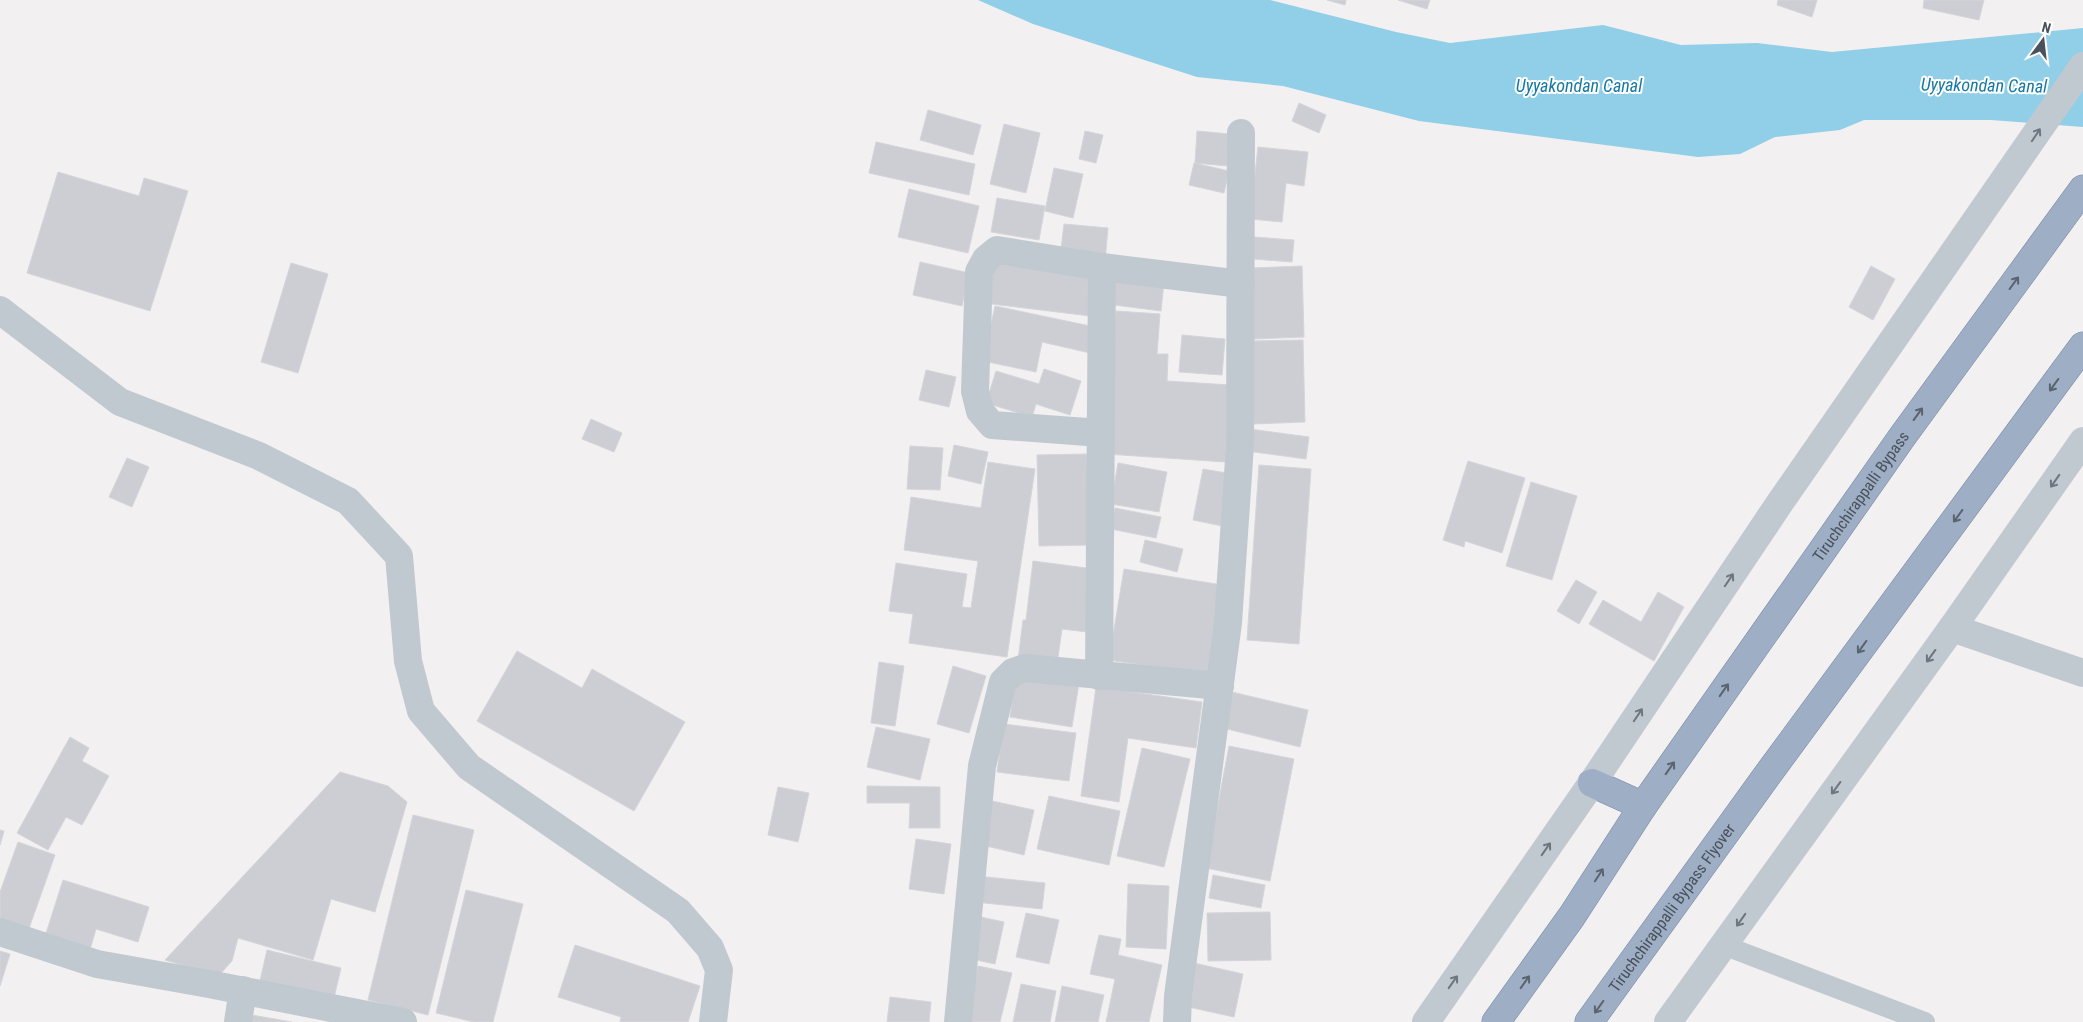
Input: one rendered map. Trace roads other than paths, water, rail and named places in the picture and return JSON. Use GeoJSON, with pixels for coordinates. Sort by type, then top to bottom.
{"type":"FeatureCollection","features":[{"type":"Feature","properties":{"kind":"highway","name":"Tiruchchirappalli Bypass"},"geometry":{"type":"LineString","coordinates":[[1643,806],[1902,437],[2083,188]]}},
{"type":"Feature","properties":{"kind":"highway","name":"Tiruchchirappalli Bypass Flyover"},"geometry":{"type":"LineString","coordinates":[[1589,1022],[2083,346]]}},
{"type":"Feature","properties":{"kind":"highway"},"geometry":{"type":"LineString","coordinates":[[1496,1022],[1572,916],[1643,806],[1592,783]]}},
{"type":"Feature","properties":{"kind":"street"},"geometry":{"type":"LineString","coordinates":[[1426,1022],[1592,783],[1779,504],[2083,66]]}},
{"type":"Feature","properties":{"kind":"street"},"geometry":{"type":"LineString","coordinates":[[1177,1022],[1179,986],[1228,623],[1240,446],[1241,133]]}},
{"type":"Feature","properties":{"kind":"street"},"geometry":{"type":"LineString","coordinates":[[1101,433],[992,425],[980,411],[975,391],[980,272],[986,260],[997,250],[1102,267],[1241,284]]}},
{"type":"Feature","properties":{"kind":"street"},"geometry":{"type":"LineString","coordinates":[[1099,676],[1102,267]]}},
{"type":"Feature","properties":{"kind":"street"},"geometry":{"type":"LineString","coordinates":[[0,310],[120,402],[259,456],[348,501],[399,556],[408,661],[422,711],[469,767],[678,911],[710,948],[719,970],[713,1022]]}},
{"type":"Feature","properties":{"kind":"street"},"geometry":{"type":"LineString","coordinates":[[1668,1022],[1952,628],[2083,441]]}},
{"type":"Feature","properties":{"kind":"street"},"geometry":{"type":"LineString","coordinates":[[1952,628],[2083,673]]}},
{"type":"Feature","properties":{"kind":"street"},"geometry":{"type":"LineString","coordinates":[[958,1022],[982,766],[1003,682],[1013,672],[1025,668],[1220,686]]}},
{"type":"Feature","properties":{"kind":"street"},"geometry":{"type":"LineString","coordinates":[[0,932],[97,964],[243,990],[403,1022]]}},
{"type":"Feature","properties":{"kind":"street"},"geometry":{"type":"LineString","coordinates":[[238,1022],[243,990]]}},
{"type":"Feature","properties":{"kind":"lane"},"geometry":{"type":"LineString","coordinates":[[1723,945],[1925,1022]]}},
{"type":"Feature","properties":{"kind":"water","name":"Uyyakondan Canal"},"geometry":{"type":"Polygon","coordinates":[[[978,0],[1270,0],[1396,32],[1450,43],[1603,25],[1681,45],[1757,43],[1832,52],[2083,28],[2083,127],[1991,120],[1864,120],[1840,130],[1775,137],[1740,154],[1698,157],[1419,121],[1283,86],[1197,77],[1033,24],[978,0]]]}}]}
